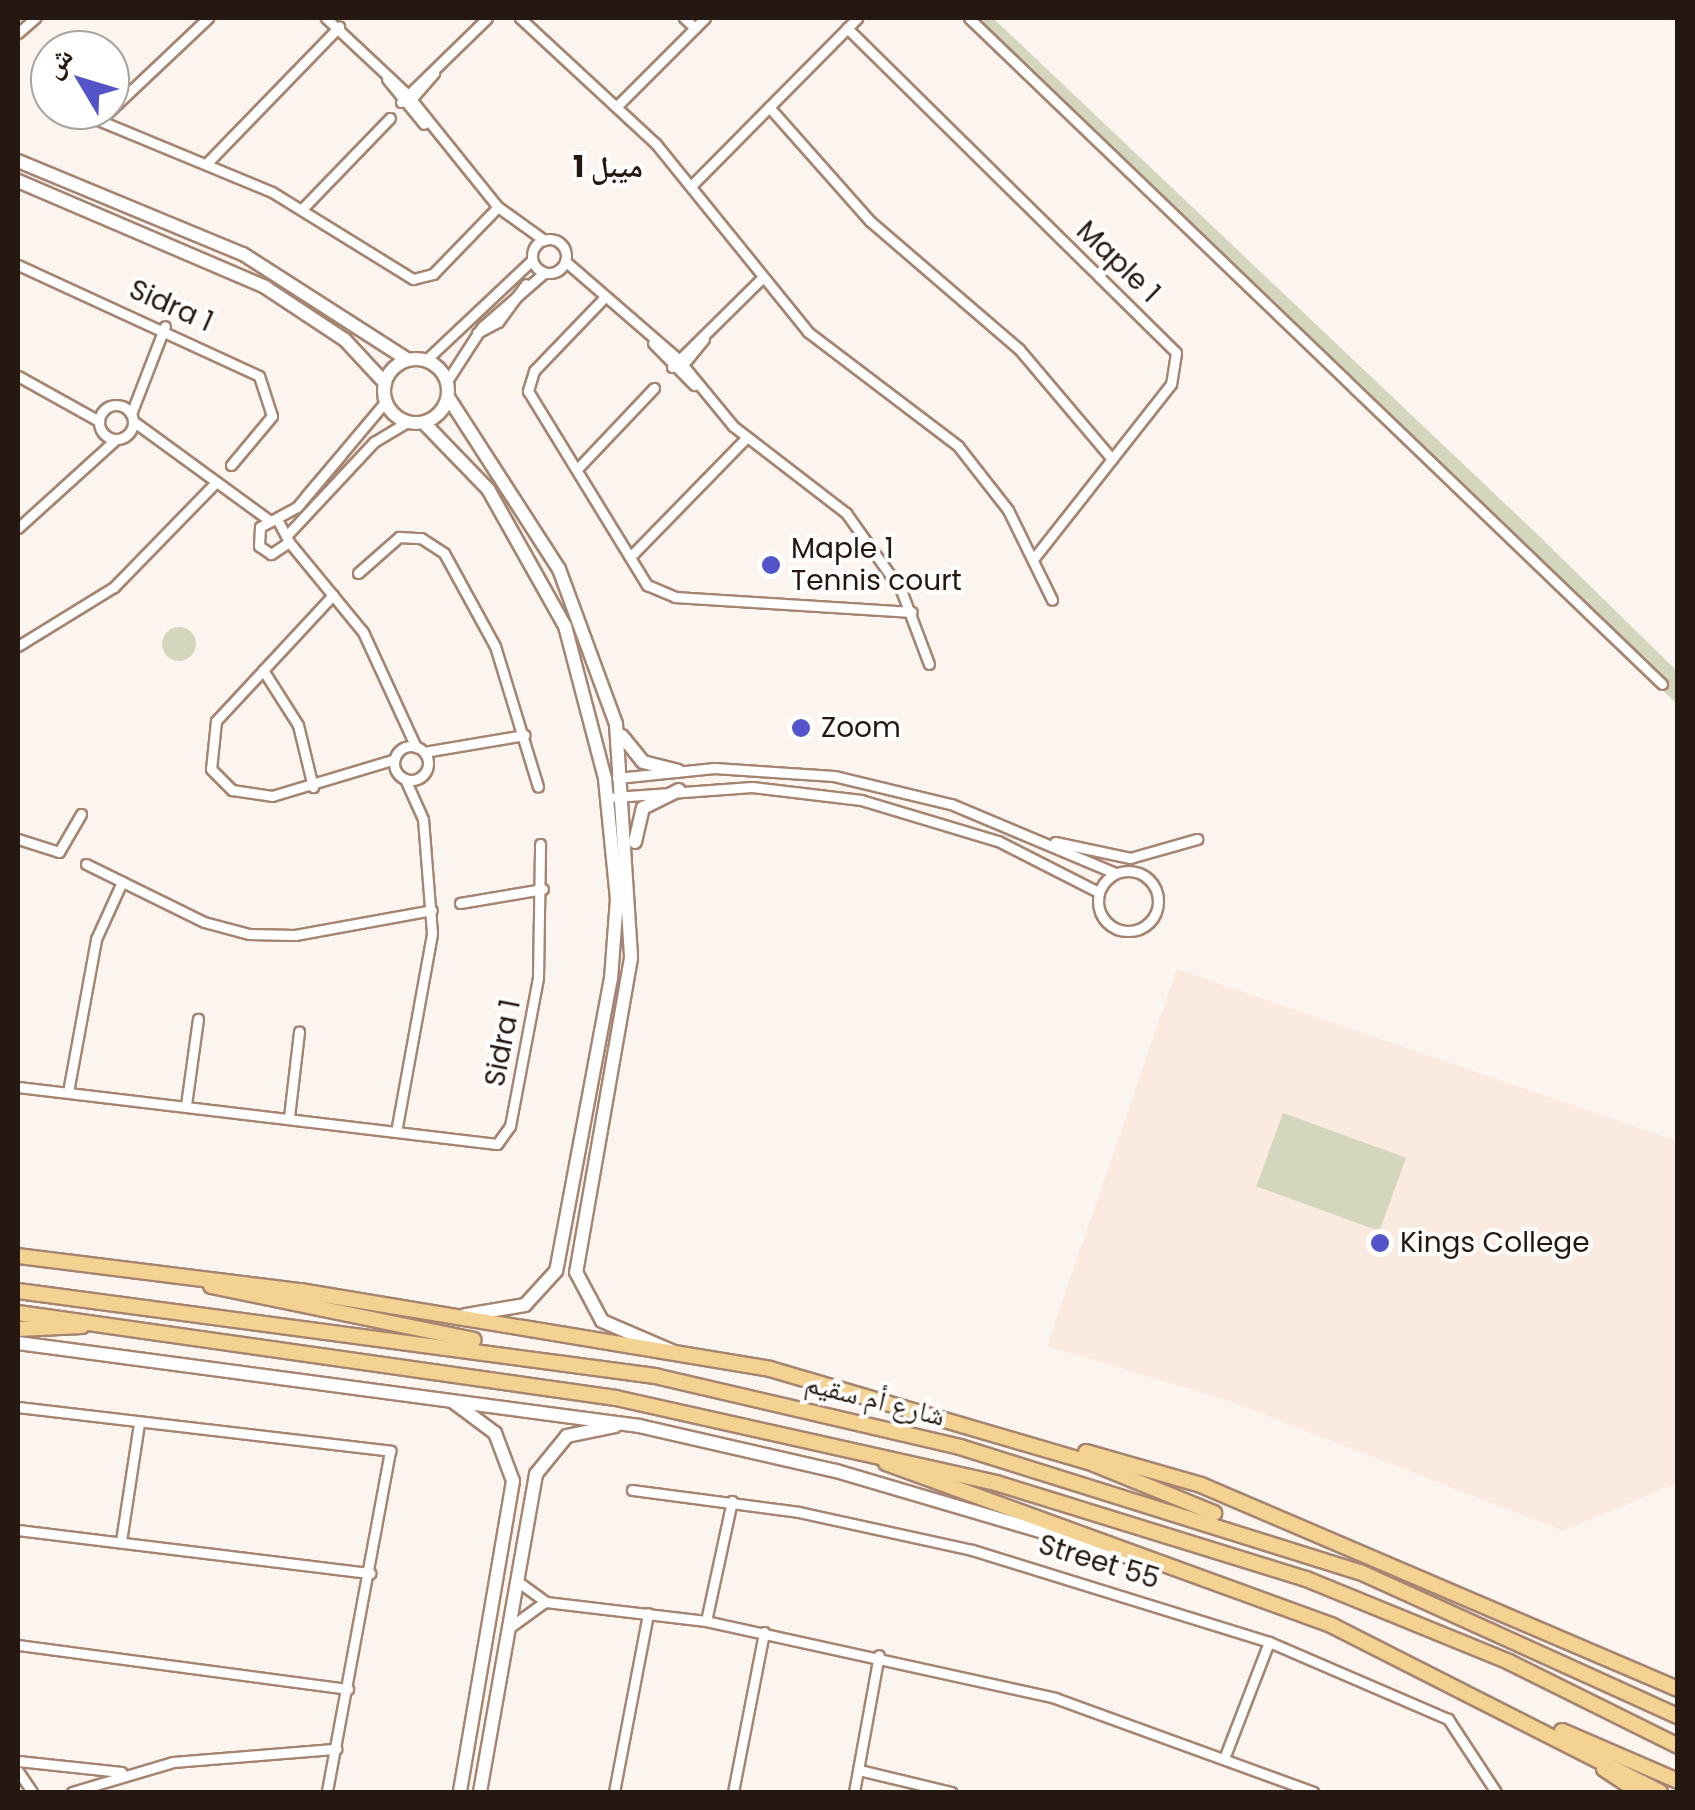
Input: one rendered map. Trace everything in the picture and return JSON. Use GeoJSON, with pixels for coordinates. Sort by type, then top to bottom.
{"type":"FeatureCollection","features":[{"type":"Feature","properties":{"kind":"main road"},"geometry":{"type":"LineString","coordinates":[[18,1256],[176,1275],[672,1351],[912,1405],[1151,1484],[1238,1528]]}},
{"type":"Feature","properties":{"kind":"main road"},"geometry":{"type":"LineString","coordinates":[[176,1275],[537,1358]]}},
{"type":"Feature","properties":{"kind":"main road","name":"شارع أم سقيم"},"geometry":{"type":"LineString","coordinates":[[18,1291],[537,1358],[807,1409],[1238,1528],[1470,1616],[1678,1716]]}},
{"type":"Feature","properties":{"kind":"main road","name":"شارع أم سقيم"},"geometry":{"type":"LineString","coordinates":[[18,1313],[616,1398],[853,1448],[1306,1579],[1497,1656],[1678,1746]]}},
{"type":"Feature","properties":{"kind":"main road"},"geometry":{"type":"LineString","coordinates":[[18,1329],[98,1322]]}},
{"type":"Feature","properties":{"kind":"main road","name":"شارع أم سقيم"},"geometry":{"type":"LineString","coordinates":[[912,1405],[1178,1477],[1678,1689]]}},
{"type":"Feature","properties":{"kind":"main road","name":"شارع أم سقيم"},"geometry":{"type":"LineString","coordinates":[[853,1448],[1199,1574],[1546,1728],[1660,1792]]}},
{"type":"Feature","properties":{"kind":"main road"},"geometry":{"type":"LineString","coordinates":[[1643,1672],[1678,1680]]}},
{"type":"Feature","properties":{"kind":"main road"},"geometry":{"type":"LineString","coordinates":[[1546,1728],[1604,1744],[1678,1782]]}},
{"type":"Feature","properties":{"kind":"main road"},"geometry":{"type":"LineString","coordinates":[[1578,1745],[1639,1792]]}},
{"type":"Feature","properties":{"kind":"street"},"geometry":{"type":"LineString","coordinates":[[18,33],[34,18]]}},
{"type":"Feature","properties":{"kind":"street"},"geometry":{"type":"LineString","coordinates":[[130,92],[208,18]]}},
{"type":"Feature","properties":{"kind":"street"},"geometry":{"type":"LineString","coordinates":[[326,18],[386,76],[519,228],[563,247],[565,260],[581,282],[650,338],[746,438],[846,513],[912,612],[928,664]]}},
{"type":"Feature","properties":{"kind":"street"},"geometry":{"type":"LineString","coordinates":[[406,101],[487,18]]}},
{"type":"Feature","properties":{"kind":"street"},"geometry":{"type":"LineString","coordinates":[[520,18],[618,106],[692,185],[808,332],[958,446],[1035,557],[1052,600]]}},
{"type":"Feature","properties":{"kind":"street"},"geometry":{"type":"LineString","coordinates":[[684,18],[695,28]]}},
{"type":"Feature","properties":{"kind":"street"},"geometry":{"type":"LineString","coordinates":[[618,106],[705,18]]}},
{"type":"Feature","properties":{"kind":"street"},"geometry":{"type":"LineString","coordinates":[[692,185],[857,18]]}},
{"type":"Feature","properties":{"kind":"street"},"geometry":{"type":"LineString","coordinates":[[970,18],[1662,684]]}},
{"type":"Feature","properties":{"kind":"street"},"geometry":{"type":"LineString","coordinates":[[207,163],[338,27]]}},
{"type":"Feature","properties":{"kind":"street","name":"Maple 1"},"geometry":{"type":"LineString","coordinates":[[847,28],[1176,353],[1176,377],[1035,557]]}},
{"type":"Feature","properties":{"kind":"street"},"geometry":{"type":"LineString","coordinates":[[769,107],[870,221],[1018,349],[1112,459]]}},
{"type":"Feature","properties":{"kind":"street"},"geometry":{"type":"LineString","coordinates":[[303,208],[390,118]]}},
{"type":"Feature","properties":{"kind":"street"},"geometry":{"type":"LineString","coordinates":[[125,130],[303,208],[420,279],[498,207]]}},
{"type":"Feature","properties":{"kind":"street"},"geometry":{"type":"LineString","coordinates":[[18,161],[243,254],[408,360],[426,360],[544,240]]}},
{"type":"Feature","properties":{"kind":"street"},"geometry":{"type":"LineString","coordinates":[[18,181],[265,287],[356,348],[385,383],[386,402],[406,422]]}},
{"type":"Feature","properties":{"kind":"street"},"geometry":{"type":"LineString","coordinates":[[519,228],[532,256],[549,272],[581,282]]}},
{"type":"Feature","properties":{"kind":"street"},"geometry":{"type":"LineString","coordinates":[[565,260],[527,282],[498,322],[477,333],[447,381],[448,397],[560,569],[616,724],[634,756],[678,771]]}},
{"type":"Feature","properties":{"kind":"street","name":"Sidra 1"},"geometry":{"type":"LineString","coordinates":[[18,266],[165,326],[258,376],[268,391],[268,426],[231,465]]}},
{"type":"Feature","properties":{"kind":"street"},"geometry":{"type":"LineString","coordinates":[[677,366],[763,277]]}},
{"type":"Feature","properties":{"kind":"street"},"geometry":{"type":"LineString","coordinates":[[602,300],[528,384],[630,557],[668,596],[912,612]]}},
{"type":"Feature","properties":{"kind":"street"},"geometry":{"type":"LineString","coordinates":[[18,528],[88,462],[119,439],[132,418],[135,385],[165,326]]}},
{"type":"Feature","properties":{"kind":"street"},"geometry":{"type":"LineString","coordinates":[[385,383],[408,360]]}},
{"type":"Feature","properties":{"kind":"street"},"geometry":{"type":"LineString","coordinates":[[426,360],[447,381]]}},
{"type":"Feature","properties":{"kind":"street"},"geometry":{"type":"LineString","coordinates":[[18,376],[74,404],[119,439],[150,441]]}},
{"type":"Feature","properties":{"kind":"street"},"geometry":{"type":"LineString","coordinates":[[88,462],[110,406],[135,385]]}},
{"type":"Feature","properties":{"kind":"street"},"geometry":{"type":"LineString","coordinates":[[579,467],[654,388]]}},
{"type":"Feature","properties":{"kind":"street"},"geometry":{"type":"LineString","coordinates":[[424,423],[448,397]]}},
{"type":"Feature","properties":{"kind":"street"},"geometry":{"type":"LineString","coordinates":[[258,532],[306,496],[325,464],[343,455],[386,402]]}},
{"type":"Feature","properties":{"kind":"street"},"geometry":{"type":"LineString","coordinates":[[74,404],[110,406],[132,418],[150,441],[242,508],[258,532],[259,546],[310,571]]}},
{"type":"Feature","properties":{"kind":"street"},"geometry":{"type":"LineString","coordinates":[[278,554],[374,442],[406,422],[424,423],[468,460],[514,526],[587,692],[614,778],[625,796],[631,869]]}},
{"type":"Feature","properties":{"kind":"street"},"geometry":{"type":"LineString","coordinates":[[630,557],[746,438]]}},
{"type":"Feature","properties":{"kind":"street"},"geometry":{"type":"LineString","coordinates":[[18,646],[102,597],[214,484]]}},
{"type":"Feature","properties":{"kind":"street"},"geometry":{"type":"LineString","coordinates":[[242,508],[274,521],[290,537],[310,571],[333,595],[380,663],[426,770],[420,802],[432,910],[396,1132]]}},
{"type":"Feature","properties":{"kind":"street"},"geometry":{"type":"LineString","coordinates":[[358,573],[399,538],[421,538],[444,553],[495,646],[538,787]]}},
{"type":"Feature","properties":{"kind":"street"},"geometry":{"type":"LineString","coordinates":[[333,595],[216,721],[212,769],[243,794],[313,786],[374,772],[402,777],[426,770],[450,753]]}},
{"type":"Feature","properties":{"kind":"street"},"geometry":{"type":"LineString","coordinates":[[263,670],[298,724],[313,786]]}},
{"type":"Feature","properties":{"kind":"street"},"geometry":{"type":"LineString","coordinates":[[403,723],[397,755],[402,777],[420,802]]}},
{"type":"Feature","properties":{"kind":"street"},"geometry":{"type":"LineString","coordinates":[[452,1317],[541,1295],[567,1218],[616,939],[608,798],[614,778],[616,724]]}},
{"type":"Feature","properties":{"kind":"street"},"geometry":{"type":"LineString","coordinates":[[374,772],[397,755],[420,750],[450,753],[525,735]]}},
{"type":"Feature","properties":{"kind":"street"},"geometry":{"type":"LineString","coordinates":[[614,778],[678,771],[834,776],[952,804],[1115,873],[1150,880],[1158,901],[1151,921],[1115,929],[1102,918],[1098,892]]}},
{"type":"Feature","properties":{"kind":"street"},"geometry":{"type":"LineString","coordinates":[[608,798],[679,790],[788,789],[896,808],[1014,848],[1098,892]]}},
{"type":"Feature","properties":{"kind":"street"},"geometry":{"type":"LineString","coordinates":[[672,1351],[593,1314],[576,1272],[626,1002],[631,869],[639,814],[679,790]]}},
{"type":"Feature","properties":{"kind":"street"},"geometry":{"type":"LineString","coordinates":[[18,839],[59,852],[82,814]]}},
{"type":"Feature","properties":{"kind":"street"},"geometry":{"type":"LineString","coordinates":[[1037,838],[1113,858],[1197,839]]}},
{"type":"Feature","properties":{"kind":"street","name":"Sidra 1"},"geometry":{"type":"LineString","coordinates":[[18,1087],[186,1105],[483,1146],[508,1133],[538,978],[544,889],[540,844]]}},
{"type":"Feature","properties":{"kind":"street"},"geometry":{"type":"LineString","coordinates":[[86,864],[249,934],[295,935],[432,910]]}},
{"type":"Feature","properties":{"kind":"street"},"geometry":{"type":"LineString","coordinates":[[1098,892],[1115,873]]}},
{"type":"Feature","properties":{"kind":"street"},"geometry":{"type":"LineString","coordinates":[[68,1092],[96,939],[122,882]]}},
{"type":"Feature","properties":{"kind":"street"},"geometry":{"type":"LineString","coordinates":[[460,902],[544,889]]}},
{"type":"Feature","properties":{"kind":"street"},"geometry":{"type":"LineString","coordinates":[[186,1105],[198,1020]]}},
{"type":"Feature","properties":{"kind":"street"},"geometry":{"type":"LineString","coordinates":[[288,1118],[299,1032]]}},
{"type":"Feature","properties":{"kind":"street"},"geometry":{"type":"LineString","coordinates":[[18,1345],[38,1344],[628,1424],[836,1471],[1199,1574]]}},
{"type":"Feature","properties":{"kind":"street"},"geometry":{"type":"LineString","coordinates":[[446,1397],[500,1440],[511,1498],[460,1792]]}},
{"type":"Feature","properties":{"kind":"street"},"geometry":{"type":"LineString","coordinates":[[18,1407],[371,1448],[392,1454],[327,1792]]}},
{"type":"Feature","properties":{"kind":"street"},"geometry":{"type":"LineString","coordinates":[[121,1541],[141,1424]]}},
{"type":"Feature","properties":{"kind":"street"},"geometry":{"type":"LineString","coordinates":[[480,1792],[532,1491],[560,1441],[628,1424]]}},
{"type":"Feature","properties":{"kind":"street","name":"Street 55"},"geometry":{"type":"LineString","coordinates":[[632,1490],[732,1501],[1016,1561],[1269,1642],[1448,1719],[1496,1792]]}},
{"type":"Feature","properties":{"kind":"street"},"geometry":{"type":"LineString","coordinates":[[706,1621],[732,1501]]}},
{"type":"Feature","properties":{"kind":"street"},"geometry":{"type":"LineString","coordinates":[[18,1530],[370,1574]]}},
{"type":"Feature","properties":{"kind":"street"},"geometry":{"type":"LineString","coordinates":[[517,1582],[546,1602],[706,1621],[879,1656],[1055,1698],[1225,1756],[1314,1792]]}},
{"type":"Feature","properties":{"kind":"street"},"geometry":{"type":"LineString","coordinates":[[506,1640],[520,1614],[546,1602]]}},
{"type":"Feature","properties":{"kind":"street"},"geometry":{"type":"LineString","coordinates":[[614,1792],[648,1614]]}},
{"type":"Feature","properties":{"kind":"street"},"geometry":{"type":"LineString","coordinates":[[733,1792],[764,1632]]}},
{"type":"Feature","properties":{"kind":"street"},"geometry":{"type":"LineString","coordinates":[[1225,1756],[1269,1642]]}},
{"type":"Feature","properties":{"kind":"street"},"geometry":{"type":"LineString","coordinates":[[18,1646],[348,1689]]}},
{"type":"Feature","properties":{"kind":"street"},"geometry":{"type":"LineString","coordinates":[[854,1792],[879,1656]]}},
{"type":"Feature","properties":{"kind":"street"},"geometry":{"type":"LineString","coordinates":[[72,1792],[124,1772],[226,1753],[336,1749]]}},
{"type":"Feature","properties":{"kind":"street"},"geometry":{"type":"LineString","coordinates":[[18,1762],[124,1772]]}},
{"type":"Feature","properties":{"kind":"street"},"geometry":{"type":"LineString","coordinates":[[858,1770],[950,1792]]}},
{"type":"Feature","properties":{"kind":"street"},"geometry":{"type":"LineString","coordinates":[[18,1771],[32,1792]]}},
{"type":"Feature","properties":{"kind":"shaded area","name":"Kings College"},"geometry":{"type":"Polygon","coordinates":[[[1177,969],[1677,1141],[1677,1483],[1563,1531],[1229,1401],[1047,1346],[1177,969]]]}},
{"type":"Feature","properties":{"kind":"green space"},"geometry":{"type":"Polygon","coordinates":[[[963,18],[993,18],[1538,535],[1677,671],[1677,704],[963,18]]]}},
{"type":"Feature","properties":{"kind":"green space"},"geometry":{"type":"Polygon","coordinates":[[[179,627],[191,632],[196,644],[191,656],[179,661],[167,656],[162,644],[167,632],[179,627]]]}},
{"type":"Feature","properties":{"kind":"green space"},"geometry":{"type":"Polygon","coordinates":[[[1283,1113],[1406,1158],[1379,1231],[1256,1186],[1283,1113]]]}},
{"type":"Feature","properties":{"kind":"place","name":"Maple 1 Tennis court"},"geometry":{"type":"Point","coordinates":[771,565]}},
{"type":"Feature","properties":{"kind":"place","name":"Zoom"},"geometry":{"type":"Point","coordinates":[801,728]}},
{"type":"Feature","properties":{"kind":"place","name":"Kings College"},"geometry":{"type":"Point","coordinates":[1380,1243]}},
{"type":"Feature","properties":{"kind":"district","name":"ميبل 1"},"geometry":{"type":"Point","coordinates":[608,167]}}]}
